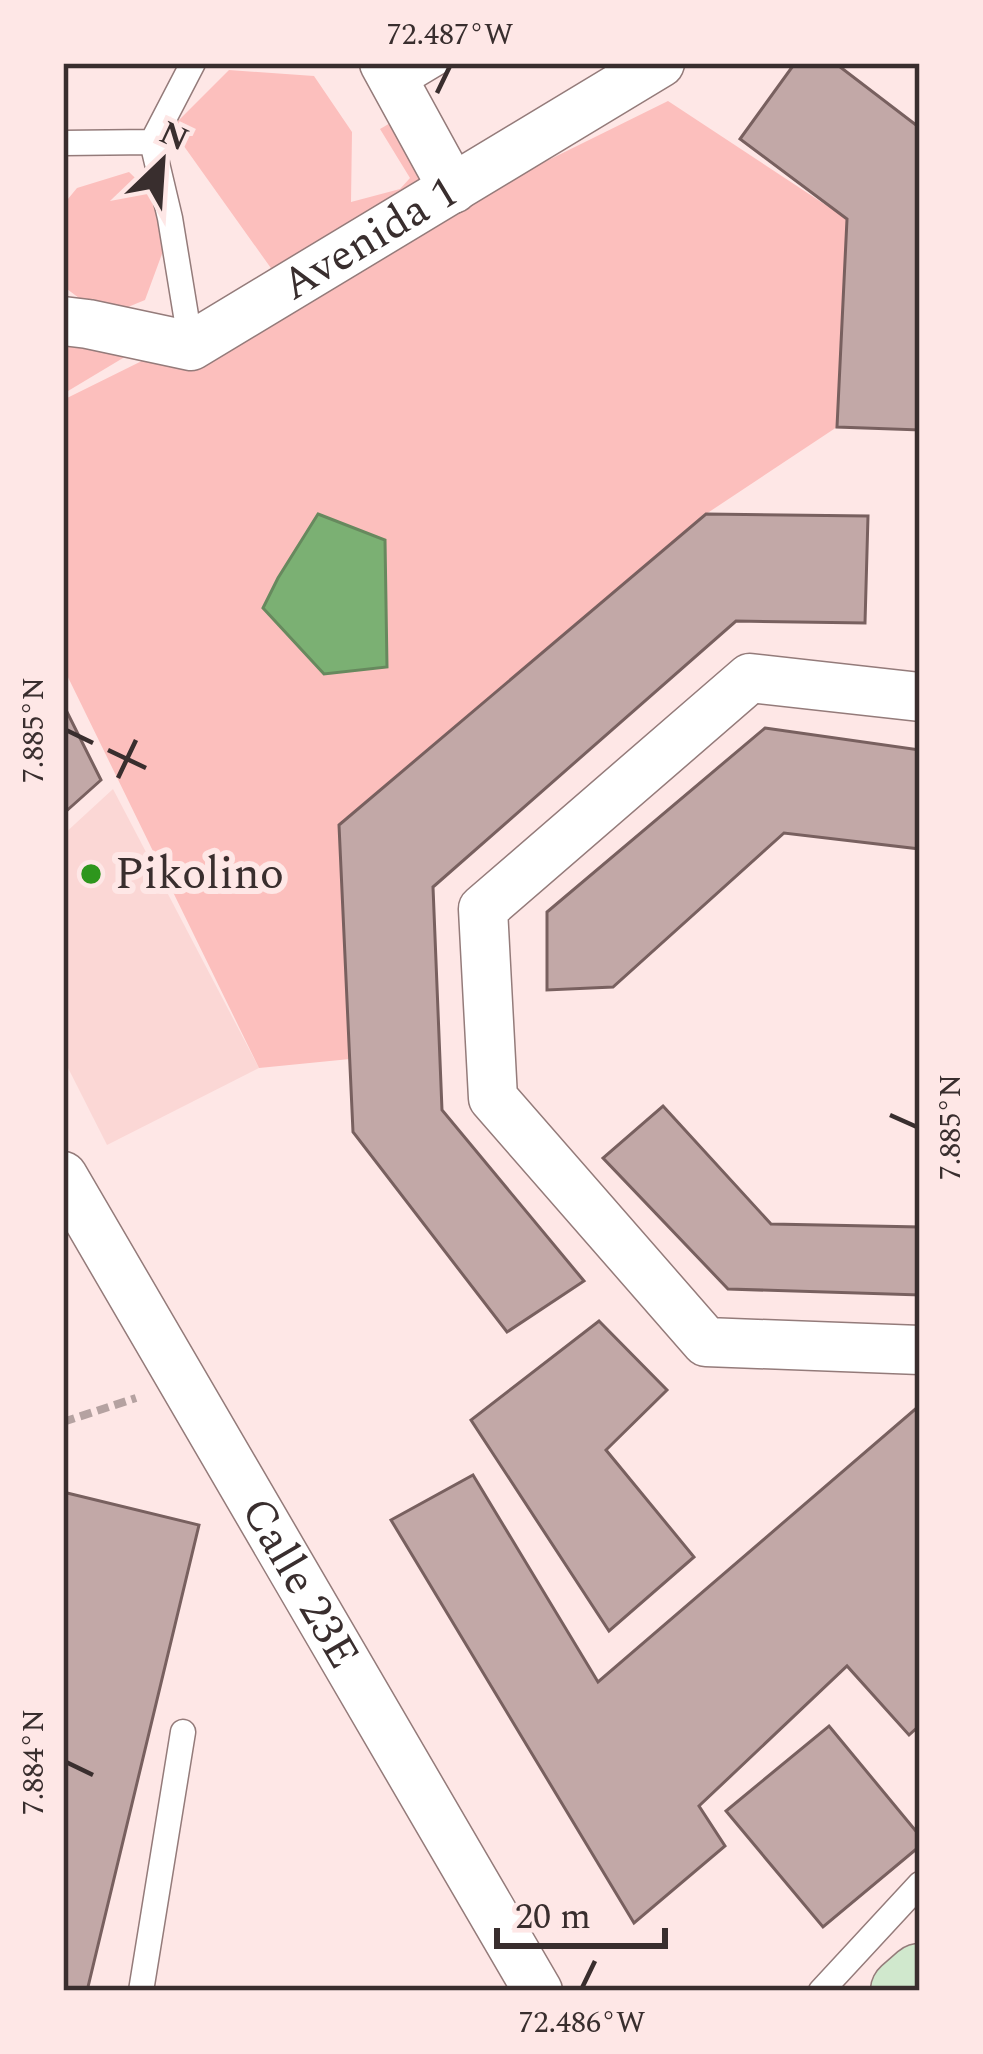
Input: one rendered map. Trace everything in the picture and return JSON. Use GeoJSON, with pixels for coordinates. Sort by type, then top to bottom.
{"type":"FeatureCollection","features":[{"type":"Feature","properties":{"kind":"main road"},"geometry":{"type":"LineString","coordinates":[[904,1991],[920,1977]]}},
{"type":"Feature","properties":{"kind":"street","name":"Avenida 1"},"geometry":{"type":"LineString","coordinates":[[191,346],[659,63]]}},
{"type":"Feature","properties":{"kind":"street"},"geometry":{"type":"LineString","coordinates":[[406,71],[453,189]]}},
{"type":"Feature","properties":{"kind":"street"},"geometry":{"type":"LineString","coordinates":[[63,322],[191,346]]}},
{"type":"Feature","properties":{"kind":"street"},"geometry":{"type":"LineString","coordinates":[[920,697],[750,678],[483,909],[494,1098],[706,1342],[920,1350]]}},
{"type":"Feature","properties":{"kind":"street","name":"Calle 23E"},"geometry":{"type":"LineString","coordinates":[[63,1176],[538,1991]]}},
{"type":"Feature","properties":{"kind":"lane"},"geometry":{"type":"LineString","coordinates":[[191,346],[152,142],[194,63]]}},
{"type":"Feature","properties":{"kind":"lane"},"geometry":{"type":"LineString","coordinates":[[63,143],[152,142]]}},
{"type":"Feature","properties":{"kind":"lane"},"geometry":{"type":"LineString","coordinates":[[141,1991],[183,1732]]}},
{"type":"Feature","properties":{"kind":"lane"},"geometry":{"type":"LineString","coordinates":[[821,1991],[920,1884]]}},
{"type":"Feature","properties":{"kind":"path"},"geometry":{"type":"LineString","coordinates":[[63,1422],[183,1382]]}},
{"type":"Feature","properties":{"kind":"shaded area"},"geometry":{"type":"Polygon","coordinates":[[[229,70],[314,76],[352,132],[351,202],[400,189],[410,178],[380,129],[404,115],[442,182],[278,278],[171,128],[229,70]]]}},
{"type":"Feature","properties":{"kind":"shaded area"},"geometry":{"type":"Polygon","coordinates":[[[668,101],[847,219],[837,427],[706,514],[339,825],[350,1059],[259,1068],[63,667],[63,400],[668,101]]]}},
{"type":"Feature","properties":{"kind":"shaded area"},"geometry":{"type":"Polygon","coordinates":[[[129,172],[154,196],[166,243],[145,300],[128,307],[148,343],[63,394],[63,309],[79,298],[63,286],[63,205],[77,188],[129,172]]]}},
{"type":"Feature","properties":{"kind":"shaded area"},"geometry":{"type":"Polygon","coordinates":[[[318,514],[385,540],[387,667],[324,674],[263,608],[318,514]]]}},
{"type":"Feature","properties":{"kind":"shaded area"},"geometry":{"type":"Polygon","coordinates":[[[113,789],[259,1068],[107,1145],[63,1058],[63,835],[113,789]]]}},
{"type":"Feature","properties":{"kind":"building"},"geometry":{"type":"Polygon","coordinates":[[[795,63],[835,63],[920,128],[920,430],[837,427],[847,219],[740,139],[795,63]]]}},
{"type":"Feature","properties":{"kind":"building"},"geometry":{"type":"Polygon","coordinates":[[[706,514],[868,516],[865,623],[736,621],[433,887],[442,1110],[584,1281],[507,1332],[353,1132],[339,825],[706,514]]]}},
{"type":"Feature","properties":{"kind":"building"},"geometry":{"type":"Polygon","coordinates":[[[63,704],[101,780],[63,814],[63,704]]]}},
{"type":"Feature","properties":{"kind":"building"},"geometry":{"type":"Polygon","coordinates":[[[765,728],[920,750],[920,849],[784,833],[613,987],[547,990],[547,912],[765,728]]]}},
{"type":"Feature","properties":{"kind":"building"},"geometry":{"type":"Polygon","coordinates":[[[663,1106],[771,1224],[920,1227],[920,1295],[728,1289],[603,1158],[663,1106]]]}},
{"type":"Feature","properties":{"kind":"building"},"geometry":{"type":"Polygon","coordinates":[[[599,1321],[667,1390],[606,1450],[694,1557],[609,1631],[471,1420],[599,1321]]]}},
{"type":"Feature","properties":{"kind":"building"},"geometry":{"type":"Polygon","coordinates":[[[920,1405],[920,1725],[909,1735],[847,1666],[699,1806],[725,1846],[634,1923],[391,1520],[473,1475],[598,1682],[920,1405]]]}},
{"type":"Feature","properties":{"kind":"building"},"geometry":{"type":"Polygon","coordinates":[[[63,1492],[199,1525],[87,1991],[63,1991],[63,1492]]]}},
{"type":"Feature","properties":{"kind":"building"},"geometry":{"type":"Polygon","coordinates":[[[829,1726],[920,1836],[920,1846],[823,1927],[726,1811],[829,1726]]]}},
{"type":"Feature","properties":{"kind":"place","name":"Pikolino"},"geometry":{"type":"Point","coordinates":[91,874]}}]}
